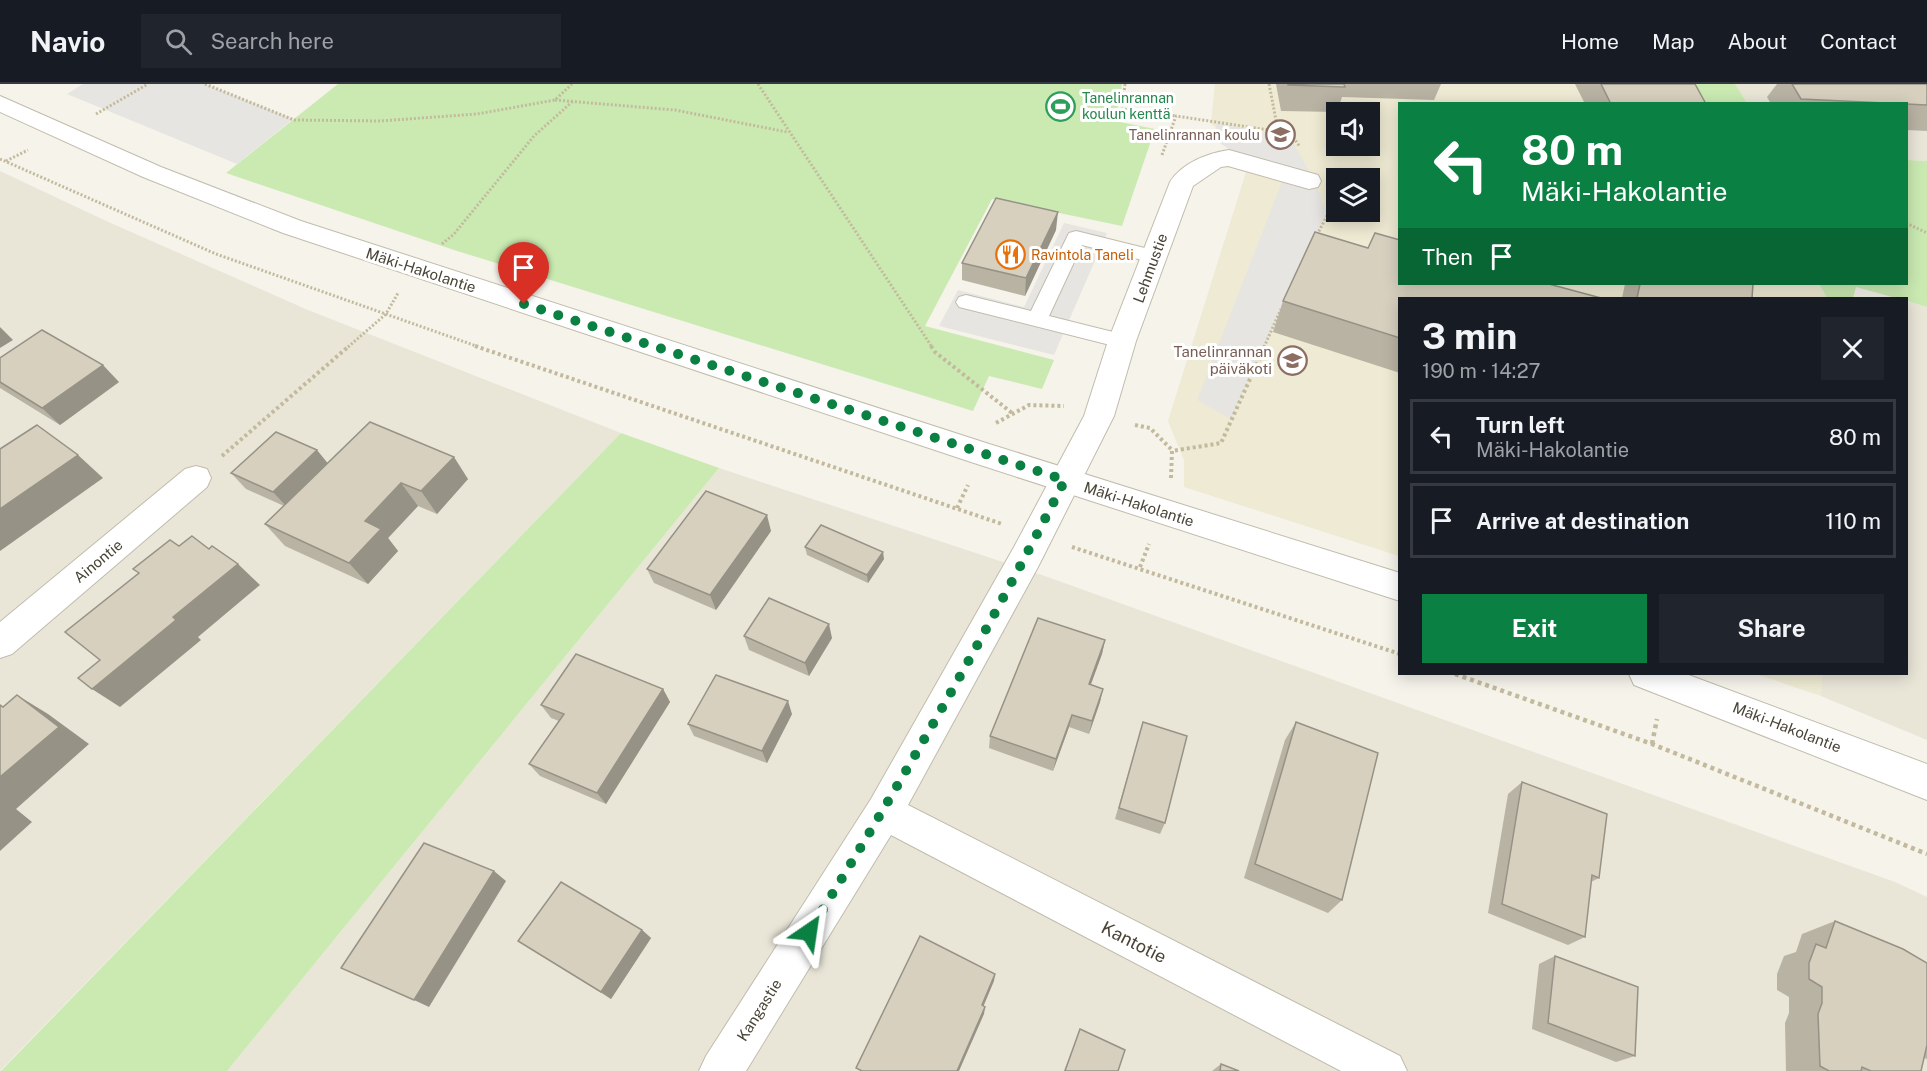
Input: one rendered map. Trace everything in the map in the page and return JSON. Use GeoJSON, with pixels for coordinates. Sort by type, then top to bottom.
{"type":"FeatureCollection","features":[{"type":"Feature","properties":{"kind":"street","name":"Mäki-Hakolantie"},"geometry":{"type":"LineString","coordinates":[[0,103],[152,172],[292,227],[1398,586]]}},
{"type":"Feature","properties":{"kind":"street","name":"Lehmustie"},"geometry":{"type":"LineString","coordinates":[[1065,480],[1099,416],[1122,341],[1182,182],[1214,160],[1229,158],[1318,190]]}},
{"type":"Feature","properties":{"kind":"street","name":"Ainontie"},"geometry":{"type":"LineString","coordinates":[[0,643],[196,478]]}},
{"type":"Feature","properties":{"kind":"street","name":"Kangastie"},"geometry":{"type":"LineString","coordinates":[[721,1071],[884,812],[1037,536],[1065,480]]}},
{"type":"Feature","properties":{"kind":"street","name":"Mäki-Hakolantie"},"geometry":{"type":"LineString","coordinates":[[1649,675],[1927,782]]}},
{"type":"Feature","properties":{"kind":"street","name":"Kantotie"},"geometry":{"type":"LineString","coordinates":[[884,812],[1385,1071]]}},
{"type":"Feature","properties":{"kind":"lane"},"geometry":{"type":"LineString","coordinates":[[1037,319],[1076,237],[1154,256]]}},
{"type":"Feature","properties":{"kind":"lane"},"geometry":{"type":"LineString","coordinates":[[966,302],[1122,341]]}},
{"type":"Feature","properties":{"kind":"path"},"geometry":{"type":"LineString","coordinates":[[205,84],[294,120],[380,121],[456,116],[555,100],[675,110],[788,132]]}},
{"type":"Feature","properties":{"kind":"path"},"geometry":{"type":"LineString","coordinates":[[555,100],[572,84]]}},
{"type":"Feature","properties":{"kind":"path"},"geometry":{"type":"LineString","coordinates":[[758,84],[934,352],[1012,413]]}},
{"type":"Feature","properties":{"kind":"path"},"geometry":{"type":"LineString","coordinates":[[1125,84],[1122,109],[1176,116]]}},
{"type":"Feature","properties":{"kind":"path"},"geometry":{"type":"LineString","coordinates":[[1269,84],[1276,120],[1275,131],[1291,134],[1303,151]]}},
{"type":"Feature","properties":{"kind":"path"},"geometry":{"type":"LineString","coordinates":[[196,478],[386,314],[413,267],[454,234],[534,136],[573,101]]}},
{"type":"Feature","properties":{"kind":"path"},"geometry":{"type":"LineString","coordinates":[[0,159],[216,254],[1037,536],[1140,567],[1398,653]]}},
{"type":"Feature","properties":{"kind":"path"},"geometry":{"type":"LineString","coordinates":[[1316,238],[1331,208],[1318,190]]}},
{"type":"Feature","properties":{"kind":"path"},"geometry":{"type":"LineString","coordinates":[[1908,224],[1927,233]]}},
{"type":"Feature","properties":{"kind":"path"},"geometry":{"type":"LineString","coordinates":[[1140,567],[1172,488],[1170,463],[1172,451],[1221,443],[1286,299]]}},
{"type":"Feature","properties":{"kind":"path"},"geometry":{"type":"LineString","coordinates":[[1458,675],[1652,744],[1927,854]]}},
{"type":"Feature","properties":{"kind":"shaded area"},"geometry":{"type":"Polygon","coordinates":[[[83,84],[205,84],[293,119],[237,164],[67,94],[83,84]]]}},
{"type":"Feature","properties":{"kind":"shaded area","name":"Tanelinrannan päiväkoti"},"geometry":{"type":"Polygon","coordinates":[[[1215,84],[1684,84],[1694,102],[1398,102],[1398,285],[1820,285],[1826,297],[1398,297],[1398,556],[1184,487],[1184,460],[1168,421],[1252,153],[1211,124],[1215,84]]]}},
{"type":"Feature","properties":{"kind":"shaded area"},"geometry":{"type":"Polygon","coordinates":[[[1735,84],[1927,84],[1927,161],[1908,160],[1908,102],[1746,102],[1735,84]]]}},
{"type":"Feature","properties":{"kind":"shaded area"},"geometry":{"type":"Polygon","coordinates":[[[1217,123],[1290,137],[1317,186],[1326,209],[1326,216],[1231,419],[1197,400],[1282,182],[1213,139],[1217,123]]]}},
{"type":"Feature","properties":{"kind":"shaded area"},"geometry":{"type":"Polygon","coordinates":[[[0,171],[104,220],[308,310],[621,433],[0,1071],[0,171]]]}},
{"type":"Feature","properties":{"kind":"shaded area"},"geometry":{"type":"Polygon","coordinates":[[[1064,223],[1107,233],[1054,355],[939,326],[958,290],[1024,307],[1064,223]]]}},
{"type":"Feature","properties":{"kind":"shaded area"},"geometry":{"type":"Polygon","coordinates":[[[1908,301],[1927,307],[1927,740],[1821,696],[1822,675],[1908,675],[1908,301]]]}},
{"type":"Feature","properties":{"kind":"shaded area"},"geometry":{"type":"Polygon","coordinates":[[[719,468],[1042,575],[1895,882],[1927,897],[1927,1071],[227,1071],[719,468]]]}},
{"type":"Feature","properties":{"kind":"shaded area"},"geometry":{"type":"Polygon","coordinates":[[[1759,675],[1822,675],[1821,696],[1759,675]]]}},
{"type":"Feature","properties":{"kind":"green space"},"geometry":{"type":"Polygon","coordinates":[[[338,84],[1122,84],[1115,121],[1155,129],[1122,226],[992,199],[925,326],[1054,360],[1042,389],[989,376],[973,411],[454,250],[226,173],[338,84]]]}},
{"type":"Feature","properties":{"kind":"green space"},"geometry":{"type":"Polygon","coordinates":[[[1684,84],[1735,84],[1746,102],[1694,102],[1684,84]]]}},
{"type":"Feature","properties":{"kind":"green space"},"geometry":{"type":"Polygon","coordinates":[[[1908,160],[1927,161],[1927,307],[1908,301],[1908,297],[1892,297],[1856,287],[1853,297],[1826,297],[1820,285],[1908,285],[1908,160]]]}},
{"type":"Feature","properties":{"kind":"green space"},"geometry":{"type":"Polygon","coordinates":[[[621,433],[719,468],[227,1071],[1,1071],[621,433]]]}},
{"type":"Feature","properties":{"kind":"building"},"geometry":{"type":"Polygon","coordinates":[[[1344,84],[1345,87],[1288,85],[1344,84]]]}},
{"type":"Feature","properties":{"kind":"building"},"geometry":{"type":"Polygon","coordinates":[[[1601,84],[1695,84],[1705,102],[1610,102],[1601,84]]]}},
{"type":"Feature","properties":{"kind":"building"},"geometry":{"type":"Polygon","coordinates":[[[1792,84],[1927,84],[1927,105],[1908,104],[1908,102],[1801,99],[1792,84]]]}},
{"type":"Feature","properties":{"kind":"building","name":"Ravintola Taneli"},"geometry":{"type":"Polygon","coordinates":[[[996,198],[1058,212],[1026,278],[962,263],[996,198]]]}},
{"type":"Feature","properties":{"kind":"building"},"geometry":{"type":"Polygon","coordinates":[[[1315,232],[1368,248],[1375,233],[1398,239],[1398,285],[1553,285],[1597,297],[1398,297],[1398,337],[1283,301],[1315,232]]]}},
{"type":"Feature","properties":{"kind":"building"},"geometry":{"type":"Polygon","coordinates":[[[1640,285],[1753,285],[1752,297],[1637,297],[1640,285]]]}},
{"type":"Feature","properties":{"kind":"building"},"geometry":{"type":"Polygon","coordinates":[[[42,330],[103,365],[42,408],[0,382],[0,358],[42,330]]]}},
{"type":"Feature","properties":{"kind":"building"},"geometry":{"type":"Polygon","coordinates":[[[370,422],[454,457],[421,491],[401,483],[365,521],[381,529],[349,563],[265,524],[370,422]]]}},
{"type":"Feature","properties":{"kind":"building"},"geometry":{"type":"Polygon","coordinates":[[[37,425],[78,455],[0,509],[0,449],[37,425]]]}},
{"type":"Feature","properties":{"kind":"building"},"geometry":{"type":"Polygon","coordinates":[[[276,432],[317,450],[273,492],[231,473],[276,432]]]}},
{"type":"Feature","properties":{"kind":"building"},"geometry":{"type":"Polygon","coordinates":[[[706,491],[767,515],[710,595],[647,569],[706,491]]]}},
{"type":"Feature","properties":{"kind":"building"},"geometry":{"type":"Polygon","coordinates":[[[821,525],[883,552],[867,575],[805,547],[821,525]]]}},
{"type":"Feature","properties":{"kind":"building"},"geometry":{"type":"Polygon","coordinates":[[[192,536],[209,549],[212,546],[238,564],[173,617],[176,620],[92,689],[78,678],[100,660],[65,632],[139,573],[133,569],[170,540],[179,546],[192,536]]]}},
{"type":"Feature","properties":{"kind":"building"},"geometry":{"type":"Polygon","coordinates":[[[769,598],[829,624],[805,663],[744,636],[769,598]]]}},
{"type":"Feature","properties":{"kind":"building"},"geometry":{"type":"Polygon","coordinates":[[[1038,618],[1105,640],[1089,684],[1103,689],[1092,721],[1072,715],[1056,759],[990,736],[1038,618]]]}},
{"type":"Feature","properties":{"kind":"building"},"geometry":{"type":"Polygon","coordinates":[[[576,654],[663,689],[597,793],[529,764],[564,714],[541,705],[576,654]]]}},
{"type":"Feature","properties":{"kind":"building"},"geometry":{"type":"Polygon","coordinates":[[[716,675],[788,701],[762,751],[688,724],[716,675]]]}},
{"type":"Feature","properties":{"kind":"building"},"geometry":{"type":"Polygon","coordinates":[[[17,695],[59,727],[0,777],[0,705],[3,707],[17,695]]]}},
{"type":"Feature","properties":{"kind":"building"},"geometry":{"type":"Polygon","coordinates":[[[1143,722],[1187,736],[1165,823],[1119,808],[1143,722]]]}},
{"type":"Feature","properties":{"kind":"building"},"geometry":{"type":"Polygon","coordinates":[[[1296,722],[1378,753],[1342,900],[1255,864],[1296,722]]]}},
{"type":"Feature","properties":{"kind":"building"},"geometry":{"type":"Polygon","coordinates":[[[1522,782],[1607,814],[1599,878],[1592,875],[1585,937],[1502,904],[1522,782]]]}},
{"type":"Feature","properties":{"kind":"building"},"geometry":{"type":"Polygon","coordinates":[[[424,843],[494,871],[414,1000],[341,968],[424,843]]]}},
{"type":"Feature","properties":{"kind":"building"},"geometry":{"type":"Polygon","coordinates":[[[561,882],[642,930],[601,992],[518,941],[561,882]]]}},
{"type":"Feature","properties":{"kind":"building"},"geometry":{"type":"Polygon","coordinates":[[[1835,921],[1903,949],[1927,963],[1927,1045],[1921,1071],[1871,1071],[1862,1067],[1861,1071],[1829,1071],[1820,1066],[1818,1014],[1822,1003],[1822,987],[1809,979],[1809,963],[1816,944],[1826,948],[1835,921]]]}},
{"type":"Feature","properties":{"kind":"building"},"geometry":{"type":"Polygon","coordinates":[[[920,936],[995,974],[982,1005],[985,1007],[957,1071],[862,1071],[856,1068],[920,936]]]}},
{"type":"Feature","properties":{"kind":"building"},"geometry":{"type":"Polygon","coordinates":[[[1555,956],[1638,987],[1635,1056],[1548,1023],[1555,956]]]}},
{"type":"Feature","properties":{"kind":"building"},"geometry":{"type":"Polygon","coordinates":[[[1080,1029],[1125,1050],[1118,1071],[1065,1071],[1080,1029]]]}},
{"type":"Feature","properties":{"kind":"building"},"geometry":{"type":"Polygon","coordinates":[[[1221,1064],[1239,1071],[1220,1071],[1221,1064]]]}},
{"type":"Feature","properties":{"kind":"place","name":"Tanelinrannan koulun kenttä"},"geometry":{"type":"Point","coordinates":[1061,106]}},
{"type":"Feature","properties":{"kind":"place","name":"Tanelinrannan koulu"},"geometry":{"type":"Point","coordinates":[1281,135]}},
{"type":"Feature","properties":{"kind":"place","name":"Ravintola Taneli"},"geometry":{"type":"Point","coordinates":[1010,255]}},
{"type":"Feature","properties":{"kind":"place","name":"Tanelinrannan päiväkoti"},"geometry":{"type":"Point","coordinates":[1293,360]}},
{"type":"Feature","properties":{"kind":"route"},"geometry":{"type":"LineString","coordinates":[[524,304],[1065,480],[1026,557],[884,812],[809,932]]}}]}
